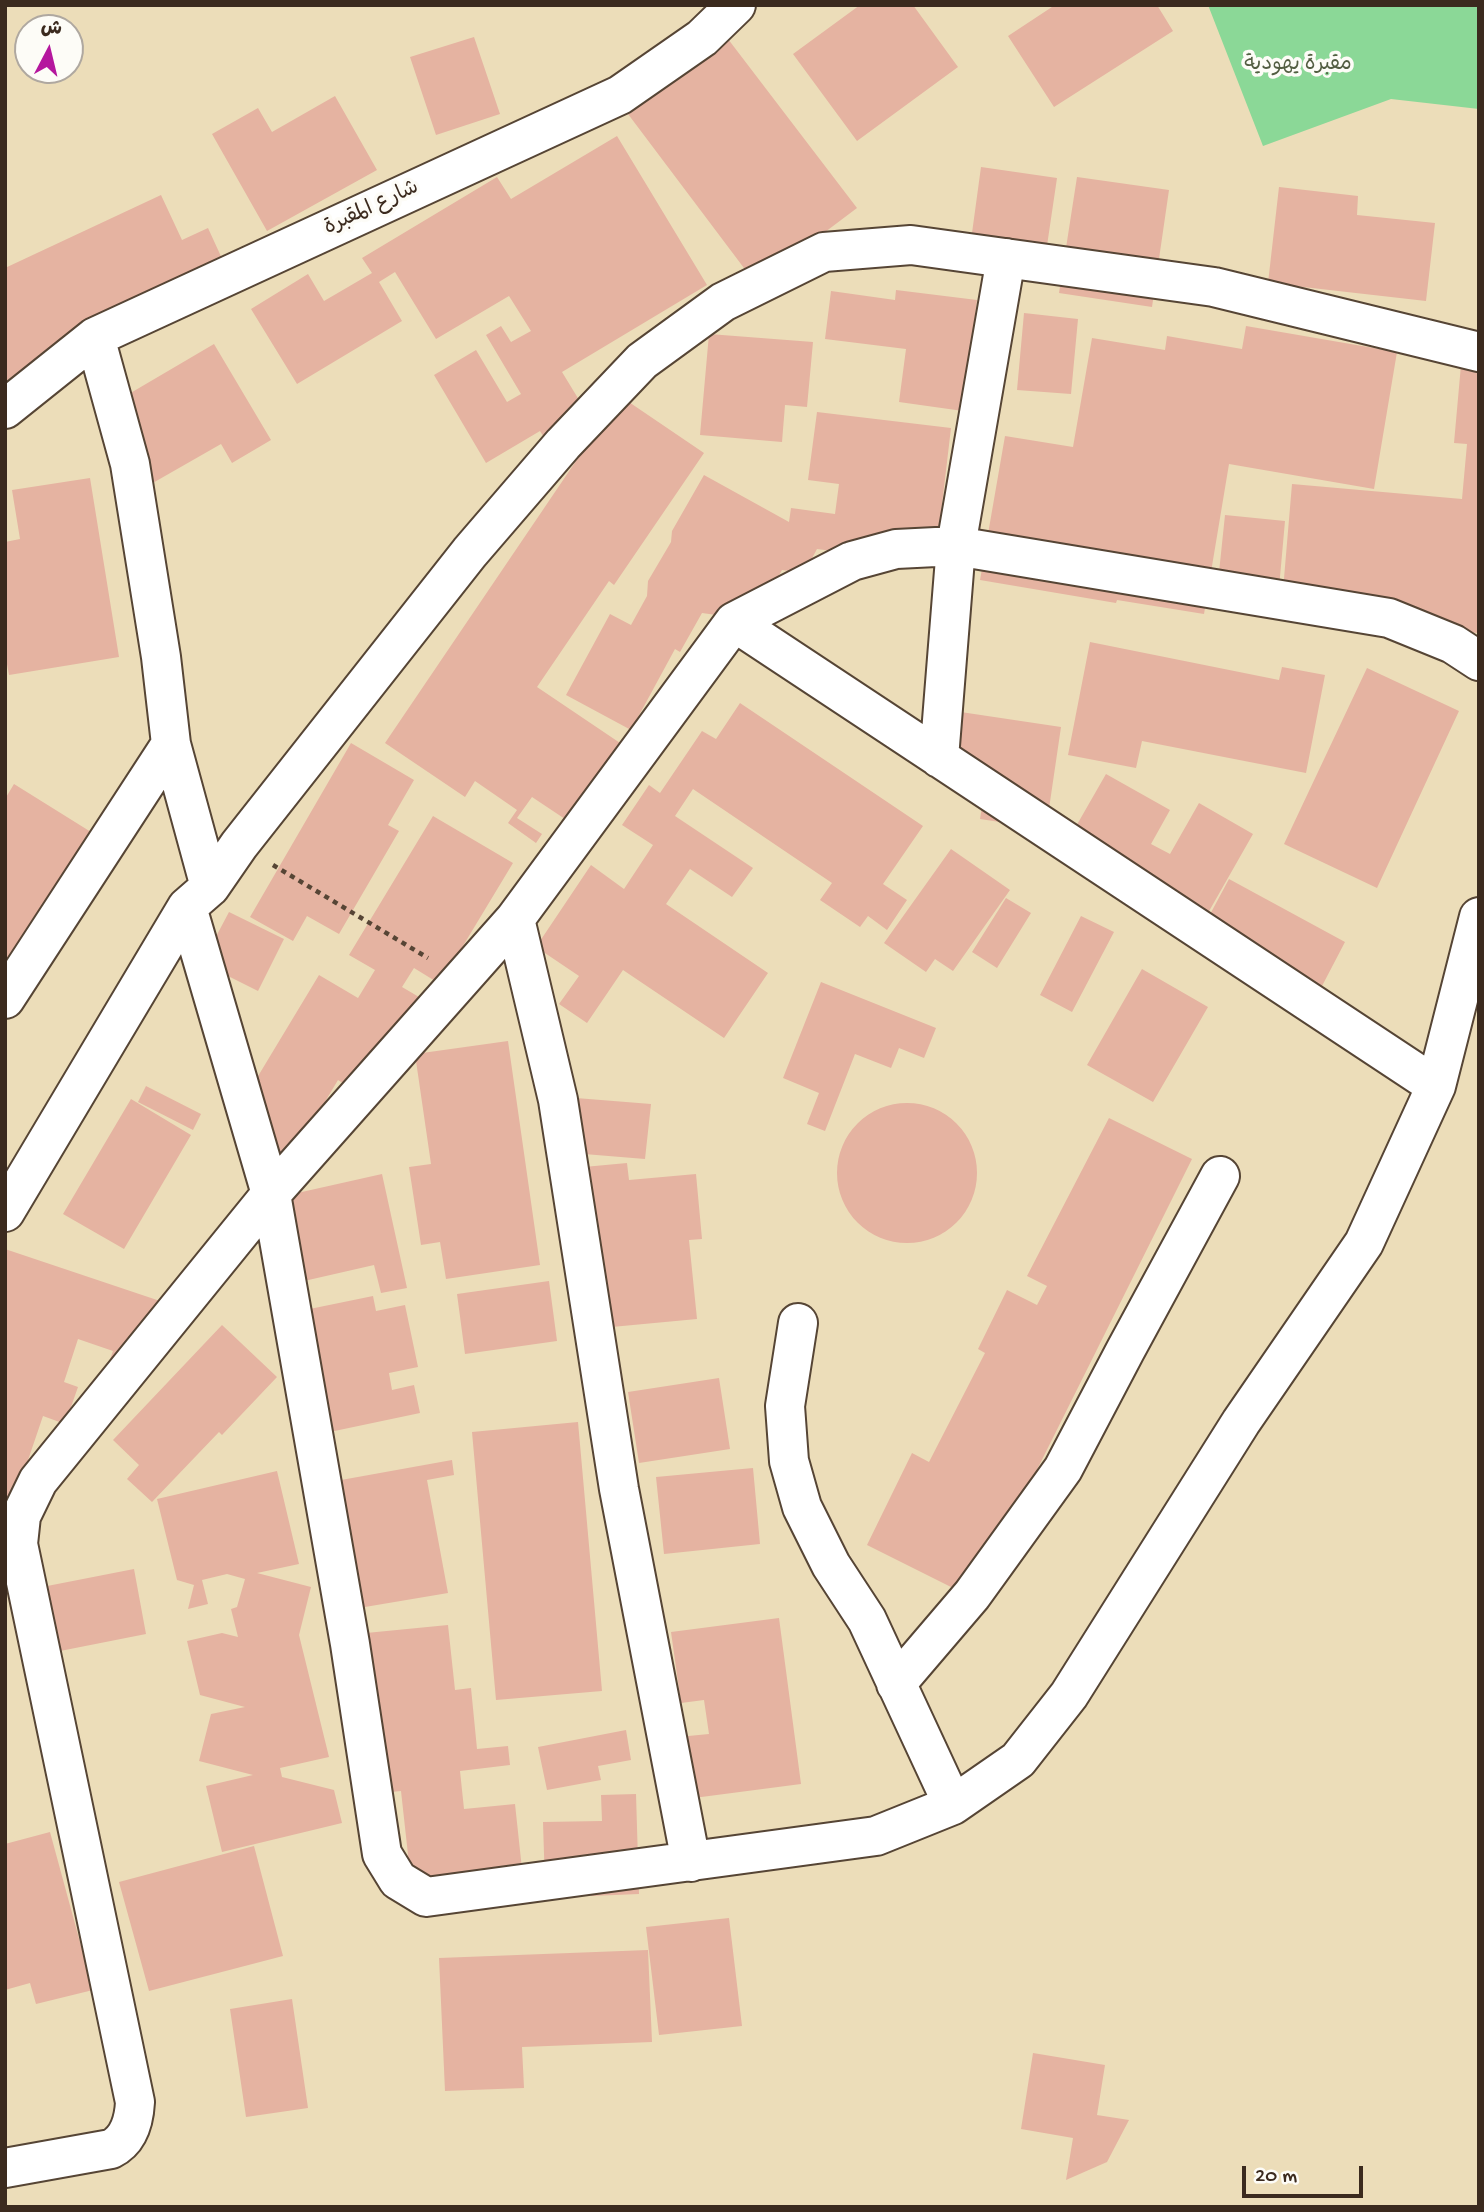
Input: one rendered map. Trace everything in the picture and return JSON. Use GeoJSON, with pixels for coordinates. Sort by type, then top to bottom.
{"type":"FeatureCollection","features":[{"type":"Feature","properties":{"kind":"street","name":"شارع المقبرة"},"geometry":{"type":"LineString","coordinates":[[5,409],[95,337],[620,94],[702,38],[736,5]]}},
{"type":"Feature","properties":{"kind":"street"},"geometry":{"type":"LineString","coordinates":[[5,1212],[199,897],[470,552],[563,444],[642,361],[723,302],[824,252],[911,245],[1214,287],[1479,352]]}},
{"type":"Feature","properties":{"kind":"street"},"geometry":{"type":"LineString","coordinates":[[939,758],[956,546],[1006,258]]}},
{"type":"Feature","properties":{"kind":"street"},"geometry":{"type":"LineString","coordinates":[[95,337],[130,464],[161,657],[171,744],[199,897],[271,1194],[350,1644],[382,1854],[398,1880],[426,1897],[876,1836],[953,1805],[1018,1760],[1069,1695],[1241,1422],[1364,1243],[1436,1086],[1479,917]]}},
{"type":"Feature","properties":{"kind":"street"},"geometry":{"type":"LineString","coordinates":[[5,2168],[111,2149],[120,2145],[134,2118],[135,2102],[18,1544],[20,1517],[38,1481],[271,1194],[516,919],[734,622],[852,561],[896,549],[956,546],[1389,618],[1453,644],[1479,661]]}},
{"type":"Feature","properties":{"kind":"street"},"geometry":{"type":"LineString","coordinates":[[734,622],[1436,1086]]}},
{"type":"Feature","properties":{"kind":"street"},"geometry":{"type":"LineString","coordinates":[[5,999],[171,744]]}},
{"type":"Feature","properties":{"kind":"street"},"geometry":{"type":"LineString","coordinates":[[516,919],[558,1101],[619,1489],[691,1862]]}},
{"type":"Feature","properties":{"kind":"street"},"geometry":{"type":"LineString","coordinates":[[896,1684],[972,1595],[1063,1469],[1220,1176]]}},
{"type":"Feature","properties":{"kind":"street"},"geometry":{"type":"LineString","coordinates":[[798,1323],[785,1406],[789,1461],[802,1507],[831,1565],[867,1620],[953,1805]]}},
{"type":"Feature","properties":{"kind":"path"},"geometry":{"type":"LineString","coordinates":[[239,845],[462,978]]}},
{"type":"Feature","properties":{"kind":"green space","name":"مقبرة يهودية"},"geometry":{"type":"Polygon","coordinates":[[[1208,5],[1479,5],[1479,109],[1391,99],[1263,146],[1208,5]]]}},
{"type":"Feature","properties":{"kind":"building"},"geometry":{"type":"Polygon","coordinates":[[[860,5],[913,5],[958,67],[857,141],[793,54],[860,5]]]}},
{"type":"Feature","properties":{"kind":"building"},"geometry":{"type":"Polygon","coordinates":[[[1055,5],[1157,5],[1173,31],[1054,107],[1008,36],[1055,5]]]}},
{"type":"Feature","properties":{"kind":"building"},"geometry":{"type":"Polygon","coordinates":[[[474,37],[500,114],[436,135],[410,57],[474,37]]]}},
{"type":"Feature","properties":{"kind":"building"},"geometry":{"type":"Polygon","coordinates":[[[728,39],[857,208],[756,284],[628,114],[728,39]]]}},
{"type":"Feature","properties":{"kind":"building"},"geometry":{"type":"Polygon","coordinates":[[[335,96],[377,170],[267,231],[212,134],[258,108],[272,132],[335,96]]]}},
{"type":"Feature","properties":{"kind":"building"},"geometry":{"type":"Polygon","coordinates":[[[617,136],[707,285],[562,372],[587,413],[545,439],[540,431],[486,463],[434,375],[476,350],[507,402],[521,394],[486,335],[501,326],[511,342],[531,331],[509,296],[436,339],[395,272],[379,282],[402,321],[297,384],[251,309],[308,274],[324,301],[372,273],[362,258],[497,177],[511,199],[617,136]]]}},
{"type":"Feature","properties":{"kind":"building"},"geometry":{"type":"Polygon","coordinates":[[[981,167],[1057,178],[1044,266],[969,255],[981,167]]]}},
{"type":"Feature","properties":{"kind":"building"},"geometry":{"type":"Polygon","coordinates":[[[1077,177],[1169,190],[1152,307],[1059,293],[1077,177]]]}},
{"type":"Feature","properties":{"kind":"building"},"geometry":{"type":"Polygon","coordinates":[[[1279,187],[1358,196],[1357,215],[1435,223],[1426,301],[1268,283],[1279,187]]]}},
{"type":"Feature","properties":{"kind":"building"},"geometry":{"type":"Polygon","coordinates":[[[161,195],[182,240],[208,228],[230,276],[5,381],[5,268],[161,195]]]}},
{"type":"Feature","properties":{"kind":"building"},"geometry":{"type":"Polygon","coordinates":[[[896,290],[977,300],[963,411],[899,402],[906,349],[825,339],[831,291],[895,300],[896,290]]]}},
{"type":"Feature","properties":{"kind":"building"},"geometry":{"type":"Polygon","coordinates":[[[1024,313],[1078,319],[1071,394],[1017,390],[1024,313]]]}},
{"type":"Feature","properties":{"kind":"building"},"geometry":{"type":"Polygon","coordinates":[[[1246,326],[1397,352],[1374,489],[1229,464],[1204,614],[1117,600],[1116,603],[980,580],[1005,436],[1073,447],[1092,338],[1165,350],[1167,336],[1242,349],[1246,326]]]}},
{"type":"Feature","properties":{"kind":"building"},"geometry":{"type":"Polygon","coordinates":[[[709,334],[813,342],[807,407],[785,405],[782,442],[700,435],[709,334]]]}},
{"type":"Feature","properties":{"kind":"building"},"geometry":{"type":"Polygon","coordinates":[[[214,344],[271,440],[232,463],[221,444],[151,484],[105,408],[214,344]]]}},
{"type":"Feature","properties":{"kind":"building"},"geometry":{"type":"Polygon","coordinates":[[[1461,365],[1479,367],[1479,633],[1425,629],[1427,611],[1354,604],[1282,602],[1292,484],[1462,499],[1467,444],[1454,443],[1461,365]]]}},
{"type":"Feature","properties":{"kind":"building"},"geometry":{"type":"Polygon","coordinates":[[[620,396],[704,453],[614,585],[609,581],[537,687],[626,747],[574,825],[532,797],[517,818],[542,834],[536,843],[508,823],[517,810],[475,781],[465,797],[385,743],[620,396]]]}},
{"type":"Feature","properties":{"kind":"building"},"geometry":{"type":"Polygon","coordinates":[[[817,412],[951,428],[935,564],[817,549],[804,573],[782,570],[767,597],[743,594],[731,617],[702,613],[680,652],[675,649],[631,730],[566,695],[610,614],[631,625],[647,596],[648,581],[671,542],[672,531],[704,475],[789,522],[791,508],[835,514],[839,484],[808,480],[817,412]]]}},
{"type":"Feature","properties":{"kind":"building"},"geometry":{"type":"Polygon","coordinates":[[[90,478],[119,657],[9,675],[5,653],[5,542],[20,539],[12,490],[90,478]]]}},
{"type":"Feature","properties":{"kind":"building"},"geometry":{"type":"Polygon","coordinates":[[[1225,515],[1285,521],[1279,588],[1218,582],[1225,515]]]}},
{"type":"Feature","properties":{"kind":"building"},"geometry":{"type":"Polygon","coordinates":[[[1090,642],[1279,680],[1282,667],[1325,675],[1306,773],[1142,741],[1136,768],[1068,755],[1090,642]]]}},
{"type":"Feature","properties":{"kind":"building"},"geometry":{"type":"Polygon","coordinates":[[[1367,668],[1459,711],[1377,888],[1284,844],[1367,668]]]}},
{"type":"Feature","properties":{"kind":"building"},"geometry":{"type":"Polygon","coordinates":[[[740,703],[923,826],[883,884],[907,900],[887,930],[868,916],[860,927],[820,900],[832,883],[693,789],[675,816],[753,868],[732,897],[690,869],[666,904],[768,973],[724,1038],[623,970],[587,1023],[559,1004],[579,976],[536,947],[591,865],[624,889],[653,845],[622,825],[649,785],[660,793],[702,731],[716,739],[740,703]]]}},
{"type":"Feature","properties":{"kind":"building"},"geometry":{"type":"Polygon","coordinates":[[[954,711],[1061,727],[1046,829],[980,819],[985,788],[943,782],[954,711]]]}},
{"type":"Feature","properties":{"kind":"building"},"geometry":{"type":"Polygon","coordinates":[[[351,743],[414,780],[388,825],[399,831],[339,934],[307,916],[293,941],[250,917],[351,743]]]}},
{"type":"Feature","properties":{"kind":"building"},"geometry":{"type":"Polygon","coordinates":[[[1106,774],[1170,810],[1151,844],[1170,854],[1199,803],[1253,834],[1204,920],[1063,849],[1106,774]]]}},
{"type":"Feature","properties":{"kind":"building"},"geometry":{"type":"Polygon","coordinates":[[[14,784],[91,832],[5,971],[5,799],[14,784]]]}},
{"type":"Feature","properties":{"kind":"building"},"geometry":{"type":"Polygon","coordinates":[[[433,816],[513,863],[440,984],[414,968],[402,987],[419,997],[361,1095],[338,1080],[283,1172],[240,1106],[319,975],[358,998],[375,970],[349,955],[433,816]]]}},
{"type":"Feature","properties":{"kind":"building"},"geometry":{"type":"Polygon","coordinates":[[[951,849],[1010,890],[953,971],[935,959],[926,972],[884,943],[951,849]]]}},
{"type":"Feature","properties":{"kind":"building"},"geometry":{"type":"Polygon","coordinates":[[[1229,879],[1345,942],[1310,1009],[1193,946],[1229,879]]]}},
{"type":"Feature","properties":{"kind":"building"},"geometry":{"type":"Polygon","coordinates":[[[1006,898],[1031,913],[997,968],[972,952],[1006,898]]]}},
{"type":"Feature","properties":{"kind":"building"},"geometry":{"type":"Polygon","coordinates":[[[229,912],[284,939],[258,991],[202,963],[229,912]]]}},
{"type":"Feature","properties":{"kind":"building"},"geometry":{"type":"Polygon","coordinates":[[[1081,916],[1114,932],[1072,1012],[1040,995],[1081,916]]]}},
{"type":"Feature","properties":{"kind":"building"},"geometry":{"type":"Polygon","coordinates":[[[1142,969],[1208,1007],[1153,1102],[1087,1065],[1142,969]]]}},
{"type":"Feature","properties":{"kind":"building"},"geometry":{"type":"Polygon","coordinates":[[[821,982],[936,1028],[924,1058],[899,1048],[891,1068],[855,1054],[825,1131],[807,1124],[819,1093],[783,1078],[821,982]]]}},
{"type":"Feature","properties":{"kind":"building"},"geometry":{"type":"Polygon","coordinates":[[[508,1041],[540,1265],[446,1279],[440,1242],[421,1245],[409,1167],[431,1164],[415,1054],[508,1041]]]}},
{"type":"Feature","properties":{"kind":"building"},"geometry":{"type":"Polygon","coordinates":[[[146,1086],[201,1114],[193,1130],[138,1102],[146,1086]]]}},
{"type":"Feature","properties":{"kind":"building"},"geometry":{"type":"Polygon","coordinates":[[[576,1098],[651,1104],[645,1159],[572,1153],[576,1098]]]}},
{"type":"Feature","properties":{"kind":"building"},"geometry":{"type":"Polygon","coordinates":[[[131,1099],[191,1135],[124,1249],[63,1214],[131,1099]]]}},
{"type":"Feature","properties":{"kind":"building"},"geometry":{"type":"Polygon","coordinates":[[[907,1103],[934,1109],[956,1124],[971,1146],[977,1173],[971,1200],[956,1222],[934,1237],[907,1243],[880,1237],[858,1222],[843,1200],[837,1173],[843,1146],[858,1124],[880,1109],[907,1103]]]}},
{"type":"Feature","properties":{"kind":"building"},"geometry":{"type":"Polygon","coordinates":[[[1109,1118],[1192,1159],[973,1598],[867,1545],[912,1453],[929,1462],[985,1353],[978,1349],[1007,1290],[1037,1305],[1047,1286],[1027,1276],[1109,1118]]]}},
{"type":"Feature","properties":{"kind":"building"},"geometry":{"type":"Polygon","coordinates":[[[627,1163],[629,1180],[696,1174],[702,1239],[689,1240],[697,1319],[601,1328],[584,1167],[627,1163]]]}},
{"type":"Feature","properties":{"kind":"building"},"geometry":{"type":"Polygon","coordinates":[[[382,1174],[407,1288],[381,1293],[374,1265],[304,1281],[284,1196],[382,1174]]]}},
{"type":"Feature","properties":{"kind":"building"},"geometry":{"type":"Polygon","coordinates":[[[5,1249],[163,1302],[128,1404],[98,1393],[113,1351],[78,1339],[64,1382],[78,1387],[65,1424],[43,1416],[6,1525],[5,1249]]]}},
{"type":"Feature","properties":{"kind":"building"},"geometry":{"type":"Polygon","coordinates":[[[549,1281],[557,1341],[465,1354],[457,1294],[549,1281]]]}},
{"type":"Feature","properties":{"kind":"building"},"geometry":{"type":"Polygon","coordinates":[[[373,1296],[376,1311],[405,1305],[418,1367],[389,1373],[392,1390],[414,1385],[420,1413],[325,1433],[300,1311],[373,1296]]]}},
{"type":"Feature","properties":{"kind":"building"},"geometry":{"type":"Polygon","coordinates":[[[222,1325],[277,1377],[222,1435],[219,1432],[152,1502],[127,1479],[139,1465],[113,1440],[222,1325]]]}},
{"type":"Feature","properties":{"kind":"building"},"geometry":{"type":"Polygon","coordinates":[[[719,1378],[730,1449],[639,1463],[628,1392],[719,1378]]]}},
{"type":"Feature","properties":{"kind":"building"},"geometry":{"type":"Polygon","coordinates":[[[578,1422],[602,1691],[496,1700],[472,1432],[578,1422]]]}},
{"type":"Feature","properties":{"kind":"building"},"geometry":{"type":"Polygon","coordinates":[[[452,1460],[454,1475],[427,1480],[448,1593],[353,1609],[330,1482],[452,1460]]]}},
{"type":"Feature","properties":{"kind":"building"},"geometry":{"type":"Polygon","coordinates":[[[753,1468],[760,1544],[664,1554],[656,1477],[753,1468]]]}},
{"type":"Feature","properties":{"kind":"building"},"geometry":{"type":"Polygon","coordinates":[[[277,1471],[299,1564],[257,1573],[311,1587],[299,1635],[329,1757],[280,1768],[282,1777],[334,1790],[342,1823],[222,1852],[206,1786],[253,1775],[199,1761],[211,1714],[245,1707],[200,1695],[187,1641],[222,1633],[238,1637],[231,1609],[237,1607],[245,1579],[227,1574],[202,1580],[208,1604],[188,1609],[194,1585],[177,1580],[157,1499],[277,1471]]]}},
{"type":"Feature","properties":{"kind":"building"},"geometry":{"type":"Polygon","coordinates":[[[134,1569],[146,1634],[50,1653],[37,1588],[134,1569]]]}},
{"type":"Feature","properties":{"kind":"building"},"geometry":{"type":"Polygon","coordinates":[[[779,1618],[801,1784],[686,1799],[678,1737],[709,1734],[704,1700],[681,1703],[671,1632],[779,1618]]]}},
{"type":"Feature","properties":{"kind":"building"},"geometry":{"type":"Polygon","coordinates":[[[448,1625],[455,1690],[471,1688],[477,1749],[508,1746],[510,1765],[460,1771],[464,1809],[515,1804],[525,1897],[414,1909],[401,1791],[372,1794],[356,1634],[448,1625]]]}},
{"type":"Feature","properties":{"kind":"building"},"geometry":{"type":"Polygon","coordinates":[[[626,1730],[631,1760],[598,1766],[601,1780],[547,1790],[538,1747],[626,1730]]]}},
{"type":"Feature","properties":{"kind":"building"},"geometry":{"type":"Polygon","coordinates":[[[636,1794],[639,1894],[591,1896],[591,1884],[545,1886],[543,1822],[602,1821],[601,1795],[636,1794]]]}},
{"type":"Feature","properties":{"kind":"building"},"geometry":{"type":"Polygon","coordinates":[[[50,1832],[93,1990],[36,2004],[30,1983],[5,1990],[5,1844],[50,1832]]]}},
{"type":"Feature","properties":{"kind":"building"},"geometry":{"type":"Polygon","coordinates":[[[254,1846],[283,1956],[149,1991],[119,1882],[254,1846]]]}},
{"type":"Feature","properties":{"kind":"building"},"geometry":{"type":"Polygon","coordinates":[[[729,1918],[742,2026],[659,2035],[646,1927],[729,1918]]]}},
{"type":"Feature","properties":{"kind":"building"},"geometry":{"type":"Polygon","coordinates":[[[648,1950],[652,2042],[522,2047],[524,2088],[445,2091],[439,1958],[648,1950]]]}},
{"type":"Feature","properties":{"kind":"building"},"geometry":{"type":"Polygon","coordinates":[[[292,1999],[308,2108],[246,2117],[230,2009],[292,1999]]]}},
{"type":"Feature","properties":{"kind":"building"},"geometry":{"type":"Polygon","coordinates":[[[1033,2053],[1105,2065],[1097,2115],[1129,2120],[1107,2162],[1066,2180],[1073,2138],[1021,2129],[1033,2053]]]}}]}
